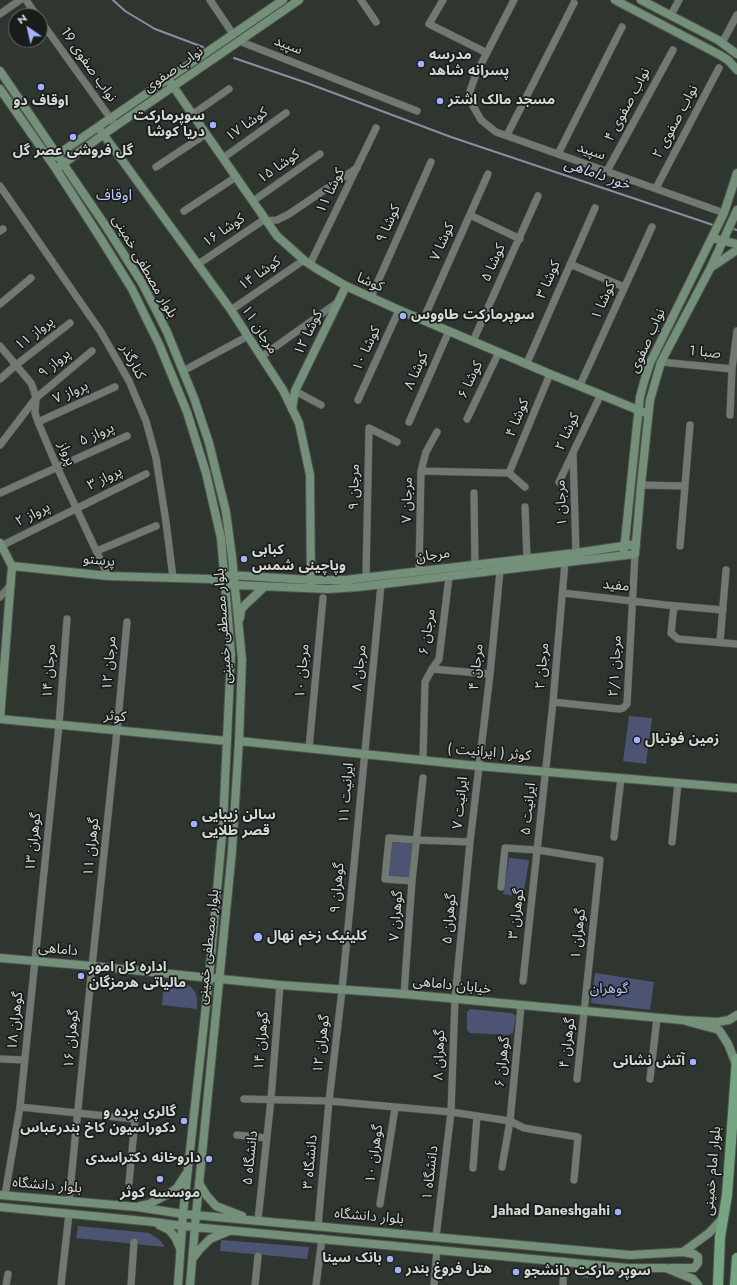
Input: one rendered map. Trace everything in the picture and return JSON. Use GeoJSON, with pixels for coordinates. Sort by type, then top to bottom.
{"type":"FeatureCollection","features":[{"type":"Feature","properties":{"kind":"main road","name":"بلوار امام خمینی"},"geometry":{"type":"LineString","coordinates":[[718,1285],[720,1237],[726,1195],[737,1059]]}},
{"type":"Feature","properties":{"kind":"main road"},"geometry":{"type":"LineString","coordinates":[[736,1279],[737,1258]]}},
{"type":"Feature","properties":{"kind":"street"},"geometry":{"type":"LineString","coordinates":[[0,14],[20,0]]}},
{"type":"Feature","properties":{"kind":"street"},"geometry":{"type":"LineString","coordinates":[[210,0],[233,34]]}},
{"type":"Feature","properties":{"kind":"street","name":"نواب صفوی"},"geometry":{"type":"LineString","coordinates":[[50,160],[282,0]]}},
{"type":"Feature","properties":{"kind":"street","name":"نواب صفوی"},"geometry":{"type":"LineString","coordinates":[[56,169],[104,134],[299,0]]}},
{"type":"Feature","properties":{"kind":"street"},"geometry":{"type":"LineString","coordinates":[[443,0],[429,24],[487,53],[514,0]]}},
{"type":"Feature","properties":{"kind":"street"},"geometry":{"type":"LineString","coordinates":[[614,0],[720,55],[728,60],[737,70]]}},
{"type":"Feature","properties":{"kind":"street"},"geometry":{"type":"LineString","coordinates":[[641,0],[722,43],[737,54]]}},
{"type":"Feature","properties":{"kind":"street"},"geometry":{"type":"LineString","coordinates":[[665,27],[679,0]]}},
{"type":"Feature","properties":{"kind":"street"},"geometry":{"type":"LineString","coordinates":[[362,1],[376,22]]}},
{"type":"Feature","properties":{"kind":"street"},"geometry":{"type":"LineString","coordinates":[[507,136],[574,3]]}},
{"type":"Feature","properties":{"kind":"street"},"geometry":{"type":"LineString","coordinates":[[722,43],[737,15]]}},
{"type":"Feature","properties":{"kind":"street"},"geometry":{"type":"LineString","coordinates":[[558,154],[622,27]]}},
{"type":"Feature","properties":{"kind":"street","name":"نواب صفوی 19"},"geometry":{"type":"LineString","coordinates":[[48,31],[116,126]]}},
{"type":"Feature","properties":{"kind":"street","name":"سپید"},"geometry":{"type":"LineString","coordinates":[[239,41],[417,111]]}},
{"type":"Feature","properties":{"kind":"street","name":"نواب صفوی ۴"},"geometry":{"type":"LineString","coordinates":[[607,171],[672,50]]}},
{"type":"Feature","properties":{"kind":"street","name":"سپید"},"geometry":{"type":"LineString","coordinates":[[487,53],[476,74],[470,91],[472,104],[481,120],[496,132],[656,188],[723,216]]}},
{"type":"Feature","properties":{"kind":"street","name":"نواب صفوی ۲"},"geometry":{"type":"LineString","coordinates":[[656,188],[719,68]]}},
{"type":"Feature","properties":{"kind":"street","name":"بلوار مصطفی خمینی"},"geometry":{"type":"LineString","coordinates":[[0,71],[64,163],[142,283],[167,332],[194,398],[209,442],[226,512],[242,660],[239,741],[232,851],[190,1285]]}},
{"type":"Feature","properties":{"kind":"street","name":"کوشا"},"geometry":{"type":"LineString","coordinates":[[168,79],[278,236],[307,262],[346,286],[399,310],[648,414]]}},
{"type":"Feature","properties":{"kind":"street","name":"بلوار مصطفی خمینی"},"geometry":{"type":"LineString","coordinates":[[0,89],[56,169],[132,289],[159,344],[187,412],[206,473],[221,538],[231,654],[222,846],[183,1214],[178,1285]]}},
{"type":"Feature","properties":{"kind":"street"},"geometry":{"type":"LineString","coordinates":[[192,114],[229,89]]}},
{"type":"Feature","properties":{"kind":"street","name":"کوشا ۱۷"},"geometry":{"type":"LineString","coordinates":[[223,158],[286,113]]}},
{"type":"Feature","properties":{"kind":"street","name":"مرجان ۱۱"},"geometry":{"type":"LineString","coordinates":[[98,127],[231,310],[283,390],[292,409],[301,429],[310,475],[310,584]]}},
{"type":"Feature","properties":{"kind":"street","name":"کوشا ۱۱"},"geometry":{"type":"LineString","coordinates":[[307,262],[357,168],[376,128]]}},
{"type":"Feature","properties":{"kind":"street"},"geometry":{"type":"LineString","coordinates":[[156,167],[206,134]]}},
{"type":"Feature","properties":{"kind":"street","name":"کوشا ۱۵"},"geometry":{"type":"LineString","coordinates":[[253,201],[320,154]]}},
{"type":"Feature","properties":{"kind":"street","name":"کوشا ۹"},"geometry":{"type":"LineString","coordinates":[[371,297],[431,162]]}},
{"type":"Feature","properties":{"kind":"street","name":"کوشا ۱۶"},"geometry":{"type":"LineString","coordinates":[[198,265],[262,221],[278,220],[289,214],[357,168]]}},
{"type":"Feature","properties":{"kind":"street","name":"نواب صفوی"},"geometry":{"type":"LineString","coordinates":[[624,556],[639,410],[643,387],[650,363],[723,216],[737,173]]}},
{"type":"Feature","properties":{"kind":"street","name":"کوشا ۷"},"geometry":{"type":"LineString","coordinates":[[423,320],[488,174]]}},
{"type":"Feature","properties":{"kind":"street"},"geometry":{"type":"LineString","coordinates":[[184,211],[236,177]]}},
{"type":"Feature","properties":{"kind":"street","name":"کنارگذر"},"geometry":{"type":"LineString","coordinates":[[0,186],[101,332],[129,381],[146,421],[156,458],[173,578]]}},
{"type":"Feature","properties":{"kind":"street","name":"کوشا ۵"},"geometry":{"type":"LineString","coordinates":[[473,341],[538,196]]}},
{"type":"Feature","properties":{"kind":"street","name":"کوشا ۳"},"geometry":{"type":"LineString","coordinates":[[527,364],[595,208]]}},
{"type":"Feature","properties":{"kind":"street"},"geometry":{"type":"LineString","coordinates":[[470,215],[520,239]]}},
{"type":"Feature","properties":{"kind":"street"},"geometry":{"type":"LineString","coordinates":[[723,216],[735,216]]}},
{"type":"Feature","properties":{"kind":"street","name":"نواب صفوی"},"geometry":{"type":"LineString","coordinates":[[635,554],[648,414],[650,400],[661,362],[711,267],[735,216]]}},
{"type":"Feature","properties":{"kind":"street","name":"کوشا ۱"},"geometry":{"type":"LineString","coordinates":[[580,386],[652,227]]}},
{"type":"Feature","properties":{"kind":"street"},"geometry":{"type":"LineString","coordinates":[[713,236],[737,244]]}},
{"type":"Feature","properties":{"kind":"street"},"geometry":{"type":"LineString","coordinates":[[711,267],[722,258],[737,250]]}},
{"type":"Feature","properties":{"kind":"street","name":"کوشا ۱۴"},"geometry":{"type":"LineString","coordinates":[[231,310],[307,262]]}},
{"type":"Feature","properties":{"kind":"street"},"geometry":{"type":"LineString","coordinates":[[570,264],[624,287]]}},
{"type":"Feature","properties":{"kind":"street"},"geometry":{"type":"LineString","coordinates":[[0,304],[31,278]]}},
{"type":"Feature","properties":{"kind":"street","name":"کوشا ۱۲"},"geometry":{"type":"LineString","coordinates":[[292,409],[295,391],[346,286]]}},
{"type":"Feature","properties":{"kind":"street"},"geometry":{"type":"LineString","coordinates":[[261,356],[338,302]]}},
{"type":"Feature","properties":{"kind":"street","name":"کوشا ۱۰"},"geometry":{"type":"LineString","coordinates":[[358,400],[399,310]]}},
{"type":"Feature","properties":{"kind":"street","name":"پرواز ۱۱"},"geometry":{"type":"LineString","coordinates":[[0,379],[70,323]]}},
{"type":"Feature","properties":{"kind":"street","name":"کوشا ۸"},"geometry":{"type":"LineString","coordinates":[[408,422],[449,331]]}},
{"type":"Feature","properties":{"kind":"street","name":"صبا 1"},"geometry":{"type":"LineString","coordinates":[[661,362],[732,369],[737,331]]}},
{"type":"Feature","properties":{"kind":"street"},"geometry":{"type":"LineString","coordinates":[[183,371],[248,336]]}},
{"type":"Feature","properties":{"kind":"street","name":"پرواز"},"geometry":{"type":"LineString","coordinates":[[0,346],[31,383],[36,398],[35,413],[38,422],[57,467],[108,576]]}},
{"type":"Feature","properties":{"kind":"street","name":"پرواز ۹"},"geometry":{"type":"LineString","coordinates":[[0,445],[36,398],[92,350]]}},
{"type":"Feature","properties":{"kind":"street","name":"کوشا ۶"},"geometry":{"type":"LineString","coordinates":[[467,419],[499,352]]}},
{"type":"Feature","properties":{"kind":"street"},"geometry":{"type":"LineString","coordinates":[[730,415],[732,369]]}},
{"type":"Feature","properties":{"kind":"street","name":"کوشا ۴"},"geometry":{"type":"LineString","coordinates":[[509,473],[550,374]]}},
{"type":"Feature","properties":{"kind":"street","name":"پرواز ۷"},"geometry":{"type":"LineString","coordinates":[[38,422],[115,387]]}},
{"type":"Feature","properties":{"kind":"street"},"geometry":{"type":"LineString","coordinates":[[295,391],[321,405]]}},
{"type":"Feature","properties":{"kind":"street","name":"کوشا ۲"},"geometry":{"type":"LineString","coordinates":[[559,482],[601,394]]}},
{"type":"Feature","properties":{"kind":"street"},"geometry":{"type":"LineString","coordinates":[[680,546],[690,425]]}},
{"type":"Feature","properties":{"kind":"street","name":"مرجان ۹"},"geometry":{"type":"LineString","coordinates":[[366,578],[369,428],[397,442]]}},
{"type":"Feature","properties":{"kind":"street","name":"مرجان ۷"},"geometry":{"type":"LineString","coordinates":[[419,572],[421,472],[426,452],[437,432]]}},
{"type":"Feature","properties":{"kind":"street","name":"پرواز ۵"},"geometry":{"type":"LineString","coordinates":[[0,493],[127,436]]}},
{"type":"Feature","properties":{"kind":"street","name":"مرجان ۱"},"geometry":{"type":"LineString","coordinates":[[573,452],[576,553]]}},
{"type":"Feature","properties":{"kind":"street"},"geometry":{"type":"LineString","coordinates":[[421,472],[509,473],[525,487]]}},
{"type":"Feature","properties":{"kind":"street","name":"پرواز ۳"},"geometry":{"type":"LineString","coordinates":[[76,507],[146,474]]}},
{"type":"Feature","properties":{"kind":"street"},"geometry":{"type":"LineString","coordinates":[[641,485],[685,486]]}},
{"type":"Feature","properties":{"kind":"street"},"geometry":{"type":"LineString","coordinates":[[474,493],[474,564],[476,574]]}},
{"type":"Feature","properties":{"kind":"street","name":"پرواز ۲"},"geometry":{"type":"LineString","coordinates":[[1,544],[76,507]]}},
{"type":"Feature","properties":{"kind":"street"},"geometry":{"type":"LineString","coordinates":[[525,507],[527,558]]}},
{"type":"Feature","properties":{"kind":"street"},"geometry":{"type":"LineString","coordinates":[[97,551],[156,526]]}},
{"type":"Feature","properties":{"kind":"street"},"geometry":{"type":"LineString","coordinates":[[0,719],[12,566],[1,544]]}},
{"type":"Feature","properties":{"kind":"street","name":"مرجان"},"geometry":{"type":"LineString","coordinates":[[210,579],[234,586],[264,587],[310,584],[576,553],[636,544]]}},
{"type":"Feature","properties":{"kind":"street","name":"مرجان"},"geometry":{"type":"LineString","coordinates":[[224,575],[310,584],[328,589],[381,585],[635,554]]}},
{"type":"Feature","properties":{"kind":"street","name":"مرجان ۲/۱"},"geometry":{"type":"LineString","coordinates":[[553,702],[619,709],[623,708],[627,704],[635,554]]}},
{"type":"Feature","properties":{"kind":"street","name":"مرجان ۲"},"geometry":{"type":"LineString","coordinates":[[546,771],[565,562]]}},
{"type":"Feature","properties":{"kind":"street","name":"پرستو"},"geometry":{"type":"LineString","coordinates":[[12,566],[108,576],[210,579]]}},
{"type":"Feature","properties":{"kind":"street"},"geometry":{"type":"LineString","coordinates":[[720,642],[726,570]]}},
{"type":"Feature","properties":{"kind":"street","name":"مرجان ۴"},"geometry":{"type":"LineString","coordinates":[[478,766],[490,674],[500,571]]}},
{"type":"Feature","properties":{"kind":"street"},"geometry":{"type":"LineString","coordinates":[[210,579],[224,575]]}},
{"type":"Feature","properties":{"kind":"street","name":"مرجان ۶"},"geometry":{"type":"LineString","coordinates":[[423,759],[425,682],[439,659],[449,577]]}},
{"type":"Feature","properties":{"kind":"street"},"geometry":{"type":"LineString","coordinates":[[0,597],[11,585]]}},
{"type":"Feature","properties":{"kind":"street","name":"مرجان ۸"},"geometry":{"type":"LineString","coordinates":[[364,753],[381,585]]}},
{"type":"Feature","properties":{"kind":"street"},"geometry":{"type":"LineString","coordinates":[[239,623],[241,610],[251,598],[264,587]]}},
{"type":"Feature","properties":{"kind":"street","name":"مفید"},"geometry":{"type":"LineString","coordinates":[[563,593],[723,610]]}},
{"type":"Feature","properties":{"kind":"street","name":"مرجان ۱۰"},"geometry":{"type":"LineString","coordinates":[[309,748],[323,598]]}},
{"type":"Feature","properties":{"kind":"street"},"geometry":{"type":"LineString","coordinates":[[674,606],[672,633],[678,639],[737,644]]}},
{"type":"Feature","properties":{"kind":"street","name":"مرجان ۱۴"},"geometry":{"type":"LineString","coordinates":[[59,725],[67,620]]}},
{"type":"Feature","properties":{"kind":"street","name":"مرجان ۱۲"},"geometry":{"type":"LineString","coordinates":[[117,731],[127,622]]}},
{"type":"Feature","properties":{"kind":"street"},"geometry":{"type":"LineString","coordinates":[[432,669],[490,674]]}},
{"type":"Feature","properties":{"kind":"street","name":"کوثر"},"geometry":{"type":"LineString","coordinates":[[0,719],[227,740]]}},
{"type":"Feature","properties":{"kind":"street","name":"گوهران ۱۳"},"geometry":{"type":"LineString","coordinates":[[36,961],[59,725]]}},
{"type":"Feature","properties":{"kind":"street","name":"گوهران ۱۱"},"geometry":{"type":"LineString","coordinates":[[92,966],[117,731]]}},
{"type":"Feature","properties":{"kind":"street","name":"کوثر ( ایرانیت )"},"geometry":{"type":"LineString","coordinates":[[239,741],[423,759],[478,766],[737,788]]}},
{"type":"Feature","properties":{"kind":"street","name":"ایرانیت ۱۱"},"geometry":{"type":"LineString","coordinates":[[356,836],[364,753]]}},
{"type":"Feature","properties":{"kind":"street","name":"ایرانیت ۷"},"geometry":{"type":"LineString","coordinates":[[470,842],[478,766]]}},
{"type":"Feature","properties":{"kind":"street","name":"ایرانیت ۵"},"geometry":{"type":"LineString","coordinates":[[538,850],[546,771]]}},
{"type":"Feature","properties":{"kind":"street","name":"گوهران ۷"},"geometry":{"type":"LineString","coordinates":[[404,994],[412,881],[423,778]]}},
{"type":"Feature","properties":{"kind":"street"},"geometry":{"type":"LineString","coordinates":[[614,837],[621,778]]}},
{"type":"Feature","properties":{"kind":"street"},"geometry":{"type":"LineString","coordinates":[[672,842],[678,783]]}},
{"type":"Feature","properties":{"kind":"street","name":"گوهران ۹"},"geometry":{"type":"LineString","coordinates":[[342,990],[356,836]]}},
{"type":"Feature","properties":{"kind":"street"},"geometry":{"type":"LineString","coordinates":[[412,881],[385,879],[389,838],[470,842]]}},
{"type":"Feature","properties":{"kind":"street","name":"گوهران ۵"},"geometry":{"type":"LineString","coordinates":[[455,999],[470,842]]}},
{"type":"Feature","properties":{"kind":"street"},"geometry":{"type":"LineString","coordinates":[[501,887],[505,848],[538,850]]}},
{"type":"Feature","properties":{"kind":"street","name":"گوهران ۱"},"geometry":{"type":"LineString","coordinates":[[538,850],[600,860],[585,1011]]}},
{"type":"Feature","properties":{"kind":"street","name":"گوهران ۳"},"geometry":{"type":"LineString","coordinates":[[523,981],[538,850]]}},
{"type":"Feature","properties":{"kind":"street","name":"داماهی"},"geometry":{"type":"LineString","coordinates":[[0,958],[219,979]]}},
{"type":"Feature","properties":{"kind":"street","name":"گوهران ۱۸"},"geometry":{"type":"LineString","coordinates":[[3,1195],[20,1107],[36,961]]}},
{"type":"Feature","properties":{"kind":"street","name":"گوهران ۱۶"},"geometry":{"type":"LineString","coordinates":[[69,1201],[92,966]]}},
{"type":"Feature","properties":{"kind":"street","name":"خیابان داماهی"},"geometry":{"type":"LineString","coordinates":[[219,979],[404,994],[682,1020],[718,1022],[729,1020],[737,1015]]}},
{"type":"Feature","properties":{"kind":"street","name":"گوهران ۱۴"},"geometry":{"type":"LineString","coordinates":[[271,1099],[280,985]]}},
{"type":"Feature","properties":{"kind":"street","name":"گوهران ۱۲"},"geometry":{"type":"LineString","coordinates":[[329,1101],[342,990]]}},
{"type":"Feature","properties":{"kind":"street","name":"گوهران ۸"},"geometry":{"type":"LineString","coordinates":[[451,1112],[455,999]]}},
{"type":"Feature","properties":{"kind":"street","name":"گوهران ۶"},"geometry":{"type":"LineString","coordinates":[[502,1167],[510,1121],[521,1006]]}},
{"type":"Feature","properties":{"kind":"street","name":"گوهران ۴"},"geometry":{"type":"LineString","coordinates":[[577,1079],[585,1011]]}},
{"type":"Feature","properties":{"kind":"street"},"geometry":{"type":"LineString","coordinates":[[650,1079],[657,1018]]}},
{"type":"Feature","properties":{"kind":"street","name":"خیابان داماهی"},"geometry":{"type":"LineString","coordinates":[[682,1020],[719,1030],[728,1044],[736,1064]]}},
{"type":"Feature","properties":{"kind":"street"},"geometry":{"type":"LineString","coordinates":[[0,1058],[25,1060]]}},
{"type":"Feature","properties":{"kind":"street"},"geometry":{"type":"LineString","coordinates":[[244,1099],[329,1101],[451,1112],[510,1121],[524,1128],[578,1136],[574,1180]]}},
{"type":"Feature","properties":{"kind":"street","name":"دانشگاه ۵"},"geometry":{"type":"LineString","coordinates":[[254,1220],[271,1099]]}},
{"type":"Feature","properties":{"kind":"street","name":"دانشگاه ۳"},"geometry":{"type":"LineString","coordinates":[[318,1226],[329,1101]]}},
{"type":"Feature","properties":{"kind":"street"},"geometry":{"type":"LineString","coordinates":[[20,1107],[135,1119],[129,1183]]}},
{"type":"Feature","properties":{"kind":"street","name":"گوهران ۱۰"},"geometry":{"type":"LineString","coordinates":[[380,1204],[395,1108]]}},
{"type":"Feature","properties":{"kind":"street","name":"دانشگاه ۱"},"geometry":{"type":"LineString","coordinates":[[436,1237],[451,1112]]}},
{"type":"Feature","properties":{"kind":"street"},"geometry":{"type":"LineString","coordinates":[[473,1168],[477,1116]]}},
{"type":"Feature","properties":{"kind":"street"},"geometry":{"type":"LineString","coordinates":[[238,1135],[266,1138]]}},
{"type":"Feature","properties":{"kind":"street"},"geometry":{"type":"LineString","coordinates":[[136,1207],[149,1204],[170,1193],[180,1184],[188,1169]]}},
{"type":"Feature","properties":{"kind":"street"},"geometry":{"type":"LineString","coordinates":[[199,1183],[207,1196],[216,1206],[254,1220]]}},
{"type":"Feature","properties":{"kind":"street","name":"بلوار دانشگاه"},"geometry":{"type":"LineString","coordinates":[[3,1195],[136,1207],[183,1214],[630,1255],[683,1252]]}},
{"type":"Feature","properties":{"kind":"street","name":"بلوار دانشگاه"},"geometry":{"type":"LineString","coordinates":[[0,1207],[183,1226],[628,1268],[666,1268],[693,1279],[698,1285]]}},
{"type":"Feature","properties":{"kind":"street"},"geometry":{"type":"LineString","coordinates":[[61,1285],[69,1214]]}},
{"type":"Feature","properties":{"kind":"street"},"geometry":{"type":"LineString","coordinates":[[683,1252],[710,1233],[723,1218]]}},
{"type":"Feature","properties":{"kind":"street"},"geometry":{"type":"LineString","coordinates":[[145,1221],[160,1225],[169,1230],[175,1237],[181,1252]]}},
{"type":"Feature","properties":{"kind":"street"},"geometry":{"type":"LineString","coordinates":[[193,1259],[200,1248],[210,1239],[220,1233],[233,1230]]}},
{"type":"Feature","properties":{"kind":"street"},"geometry":{"type":"LineString","coordinates":[[316,1285],[322,1238]]}},
{"type":"Feature","properties":{"kind":"street"},"geometry":{"type":"LineString","coordinates":[[131,1285],[134,1242]]}},
{"type":"Feature","properties":{"kind":"street"},"geometry":{"type":"LineString","coordinates":[[434,1285],[437,1249]]}},
{"type":"Feature","properties":{"kind":"street"},"geometry":{"type":"LineString","coordinates":[[666,1268],[694,1268],[698,1262],[698,1257],[694,1254],[683,1252]]}},
{"type":"Feature","properties":{"kind":"street"},"geometry":{"type":"LineString","coordinates":[[255,1285],[258,1256]]}},
{"type":"Feature","properties":{"kind":"street"},"geometry":{"type":"LineString","coordinates":[[563,1285],[564,1261]]}},
{"type":"Feature","properties":{"kind":"street"},"geometry":{"type":"LineString","coordinates":[[6,1285],[8,1274]]}},
{"type":"Feature","properties":{"kind":"green space","name":"زمین فوتبال"},"geometry":{"type":"Polygon","coordinates":[[[629,716],[652,718],[646,764],[623,761],[629,716]]]}},
{"type":"Feature","properties":{"kind":"green space"},"geometry":{"type":"Polygon","coordinates":[[[392,841],[413,843],[410,878],[388,876],[392,841]]]}},
{"type":"Feature","properties":{"kind":"green space"},"geometry":{"type":"Polygon","coordinates":[[[509,858],[529,860],[523,897],[503,894],[509,858]]]}},
{"type":"Feature","properties":{"kind":"green space","name":"گوهران"},"geometry":{"type":"Polygon","coordinates":[[[595,973],[654,982],[650,1010],[591,1003],[595,973]]]}},
{"type":"Feature","properties":{"kind":"green space"},"geometry":{"type":"Polygon","coordinates":[[[164,980],[179,981],[191,987],[197,998],[197,1009],[162,1005],[164,980]]]}},
{"type":"Feature","properties":{"kind":"green space"},"geometry":{"type":"Polygon","coordinates":[[[470,1009],[512,1013],[516,1016],[513,1033],[508,1035],[470,1033],[467,1030],[467,1012],[470,1009]]]}},
{"type":"Feature","properties":{"kind":"green space"},"geometry":{"type":"Polygon","coordinates":[[[78,1226],[149,1233],[160,1240],[165,1247],[76,1238],[78,1226]]]}},
{"type":"Feature","properties":{"kind":"green space"},"geometry":{"type":"Polygon","coordinates":[[[221,1240],[309,1247],[307,1259],[220,1251],[221,1240]]]}},
{"type":"Feature","properties":{"kind":"green space"},"geometry":{"type":"Polygon","coordinates":[[[574,1272],[589,1273],[588,1278],[573,1276],[574,1272]]]}},
{"type":"Feature","properties":{"kind":"waterway"},"geometry":{"type":"LineString","coordinates":[[113,0],[125,11],[155,29],[203,47]]}},
{"type":"Feature","properties":{"kind":"waterway","name":"خور داماهی"},"geometry":{"type":"LineString","coordinates":[[234,58],[307,83],[451,137],[716,226]]}},
{"type":"Feature","properties":{"kind":"waterway","name":"خور داماهی"},"geometry":{"type":"LineString","coordinates":[[730,228],[737,230]]}},
{"type":"Feature","properties":{"kind":"place","name":"مدرسه پسرانه شاهد"},"geometry":{"type":"Point","coordinates":[421,64]}},
{"type":"Feature","properties":{"kind":"place","name":"اوقاف دو"},"geometry":{"type":"Point","coordinates":[41,87]}},
{"type":"Feature","properties":{"kind":"place","name":"مسجد مالک اشتر"},"geometry":{"type":"Point","coordinates":[440,101]}},
{"type":"Feature","properties":{"kind":"place","name":"سوپرمارکت دریا کوشا"},"geometry":{"type":"Point","coordinates":[213,125]}},
{"type":"Feature","properties":{"kind":"place","name":"گل فروشی عصر گل"},"geometry":{"type":"Point","coordinates":[73,137]}},
{"type":"Feature","properties":{"kind":"place","name":"سوپرمارکت طاووس"},"geometry":{"type":"Point","coordinates":[403,316]}},
{"type":"Feature","properties":{"kind":"place","name":"کبابی وپاچینی شمس"},"geometry":{"type":"Point","coordinates":[244,559]}},
{"type":"Feature","properties":{"kind":"place","name":"زمین فوتبال"},"geometry":{"type":"Point","coordinates":[637,740]}},
{"type":"Feature","properties":{"kind":"place","name":"سالن زیبایی قصر طلایی"},"geometry":{"type":"Point","coordinates":[194,824]}},
{"type":"Feature","properties":{"kind":"place","name":"کلینیک زخم نهال"},"geometry":{"type":"Point","coordinates":[258,937]}},
{"type":"Feature","properties":{"kind":"place","name":"اداره کل امور مالیاتی هرمزگان"},"geometry":{"type":"Point","coordinates":[81,976]}},
{"type":"Feature","properties":{"kind":"place","name":"آتش نشانی"},"geometry":{"type":"Point","coordinates":[693,1062]}},
{"type":"Feature","properties":{"kind":"place","name":"گالری پرده و دکوراسیون کاخ بندرعباس"},"geometry":{"type":"Point","coordinates":[184,1121]}},
{"type":"Feature","properties":{"kind":"place","name":"داروخانه دکتراسدی"},"geometry":{"type":"Point","coordinates":[209,1159]}},
{"type":"Feature","properties":{"kind":"place","name":"موسسه کوثر"},"geometry":{"type":"Point","coordinates":[160,1179]}},
{"type":"Feature","properties":{"kind":"place","name":"Jahad Daneshgahi"},"geometry":{"type":"Point","coordinates":[618,1212]}},
{"type":"Feature","properties":{"kind":"place","name":"بانک سینا"},"geometry":{"type":"Point","coordinates":[390,1259]}},
{"type":"Feature","properties":{"kind":"place","name":"هتل فروغ بندر"},"geometry":{"type":"Point","coordinates":[398,1270]}},
{"type":"Feature","properties":{"kind":"place","name":"سوپر مارکت دانشجو"},"geometry":{"type":"Point","coordinates":[516,1272]}},
{"type":"Feature","properties":{"kind":"district","name":"اوقاف"},"geometry":{"type":"Point","coordinates":[114,196]}}]}
